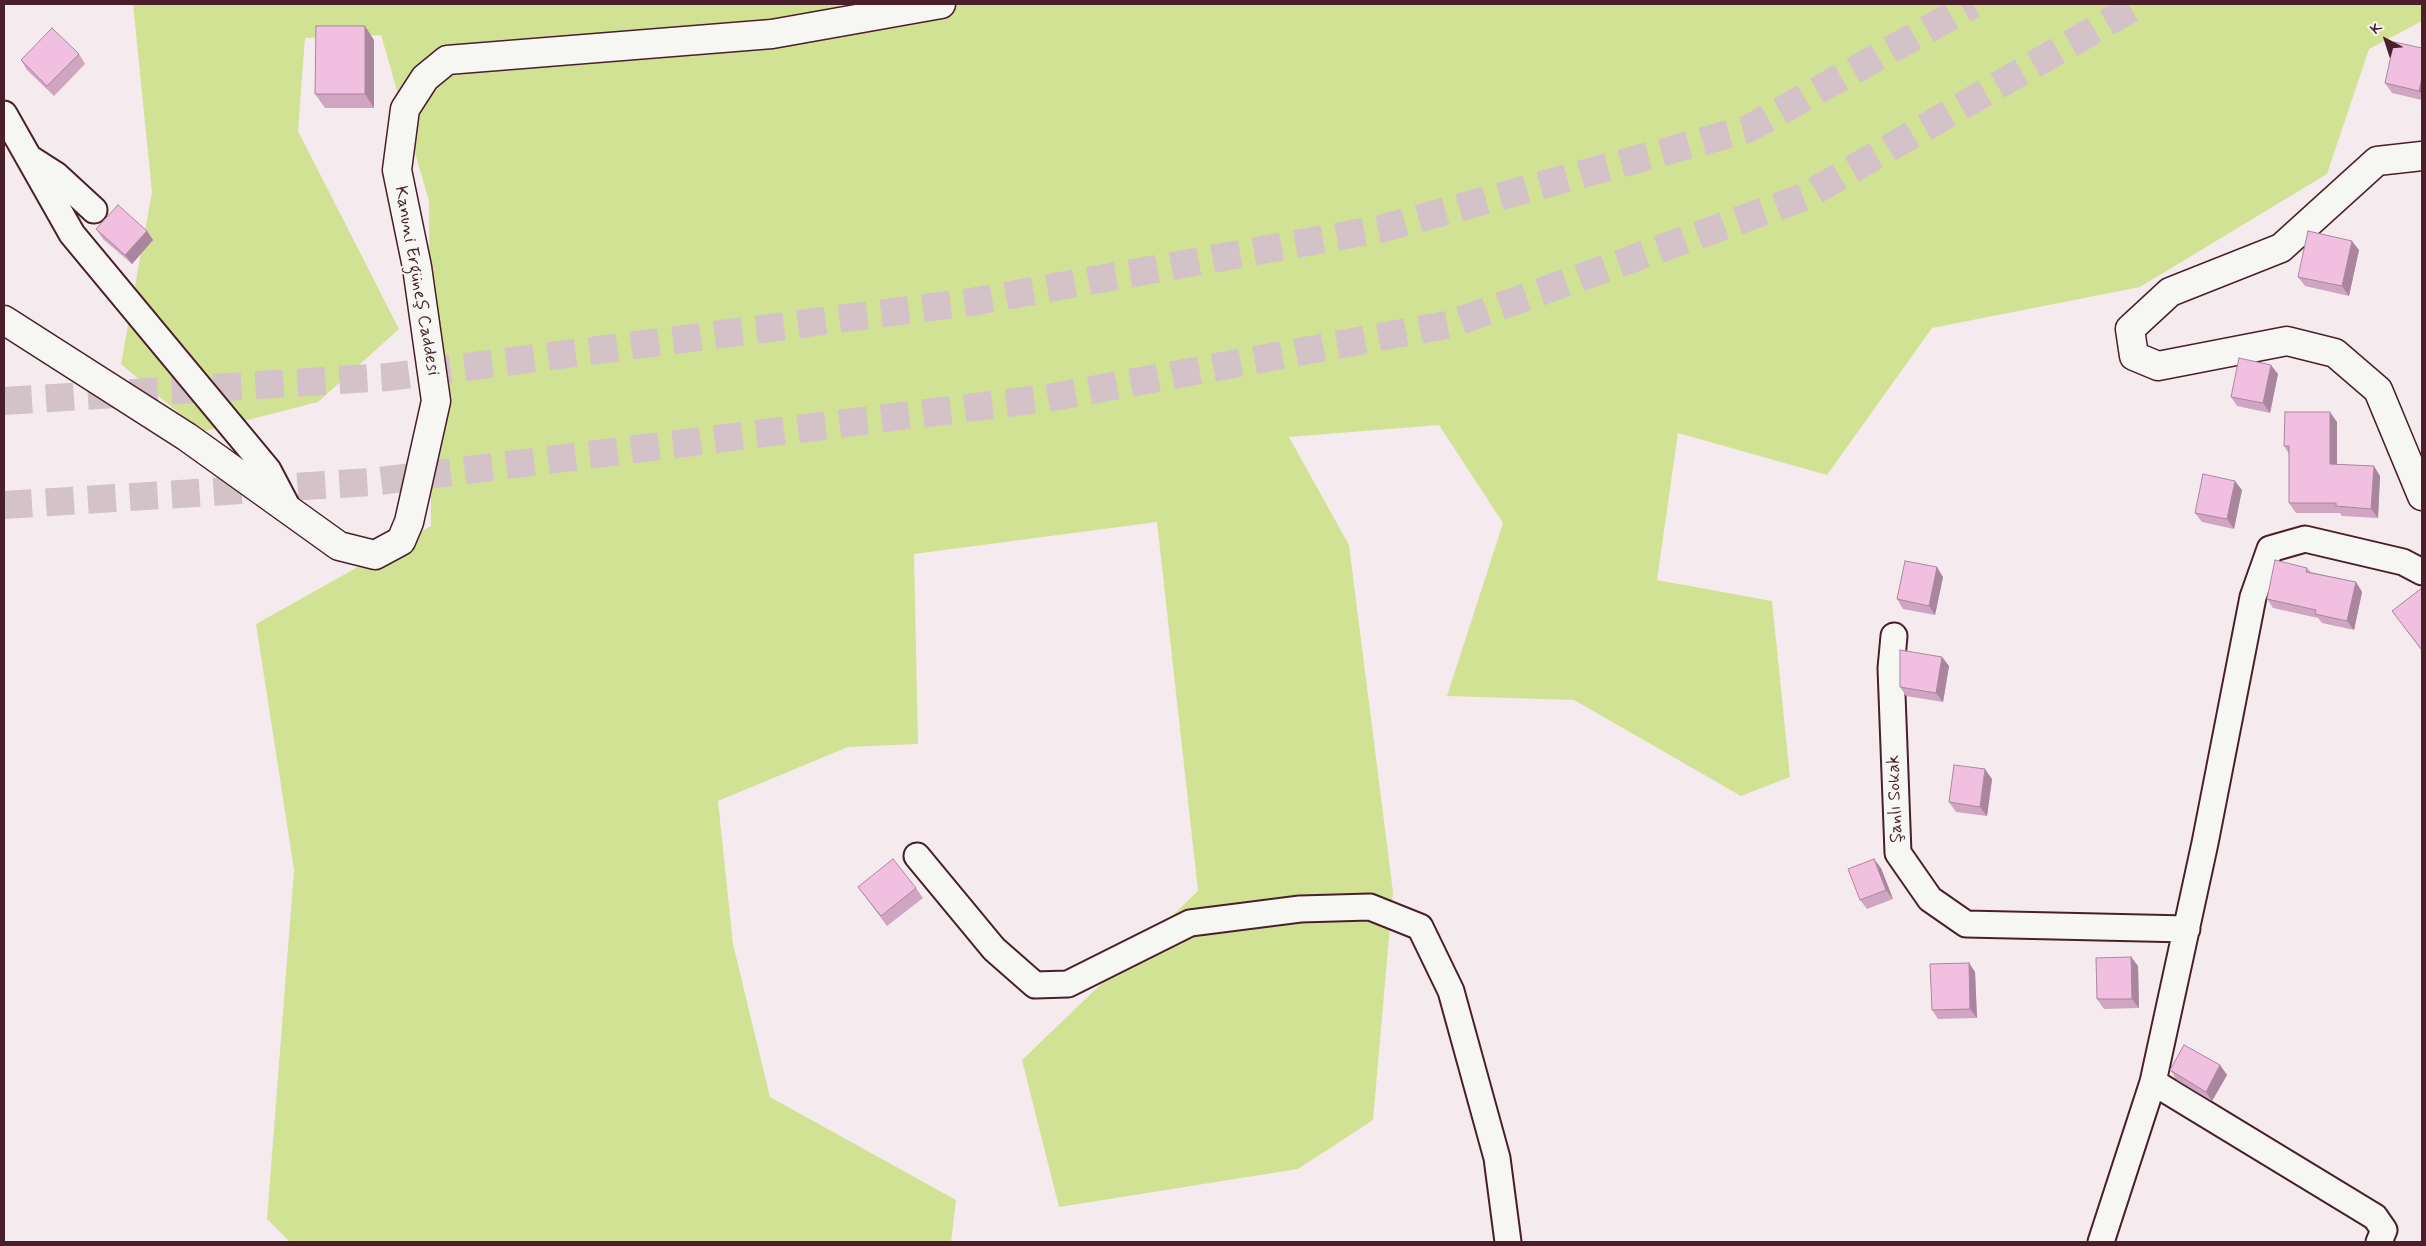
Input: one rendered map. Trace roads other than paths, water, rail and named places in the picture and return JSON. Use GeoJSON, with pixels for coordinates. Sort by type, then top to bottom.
{"type":"FeatureCollection","features":[{"type":"Feature","properties":{"kind":"street","name":"Kanuni Ergüneş Caddesi"},"geometry":{"type":"LineString","coordinates":[[4,320],[187,437],[339,546],[375,555],[401,541],[409,522],[436,401],[416,267],[397,170],[405,109],[425,78],[447,60],[772,34],[941,4]]}},
{"type":"Feature","properties":{"kind":"street"},"geometry":{"type":"LineString","coordinates":[[4,114],[72,234],[268,470],[289,510]]}},
{"type":"Feature","properties":{"kind":"street"},"geometry":{"type":"LineString","coordinates":[[4,147],[29,157],[56,175],[94,210]]}},
{"type":"Feature","properties":{"kind":"street"},"geometry":{"type":"LineString","coordinates":[[2422,156],[2377,161],[2281,248],[2170,292],[2130,329],[2134,356],[2158,366],[2287,340],[2335,353],[2378,390],[2422,496]]}},
{"type":"Feature","properties":{"kind":"street"},"geometry":{"type":"LineString","coordinates":[[2102,1242],[2153,1082],[2187,929],[2253,597],[2270,549],[2305,539],[2403,562],[2422,572]]}},
{"type":"Feature","properties":{"kind":"street","name":"Şanlı Sokak"},"geometry":{"type":"LineString","coordinates":[[1894,636],[1892,668],[1898,853],[1930,899],[1966,924],[2187,929]]}},
{"type":"Feature","properties":{"kind":"street"},"geometry":{"type":"LineString","coordinates":[[917,856],[994,949],[1035,985],[1068,984],[1190,922],[1300,909],[1370,906],[1420,927],[1451,991],[1497,1158],[1508,1242]]}},
{"type":"Feature","properties":{"kind":"street"},"geometry":{"type":"LineString","coordinates":[[2153,1082],[2375,1217],[2384,1230],[2379,1242]]}},
{"type":"Feature","properties":{"kind":"tunnel"},"geometry":{"type":"LineString","coordinates":[[4,401],[388,377],[971,302],[1380,229],[1748,129],[1973,4]]}},
{"type":"Feature","properties":{"kind":"tunnel"},"geometry":{"type":"LineString","coordinates":[[4,505],[371,482],[1048,398],[1451,324],[1804,197],[2139,4]]}}]}
